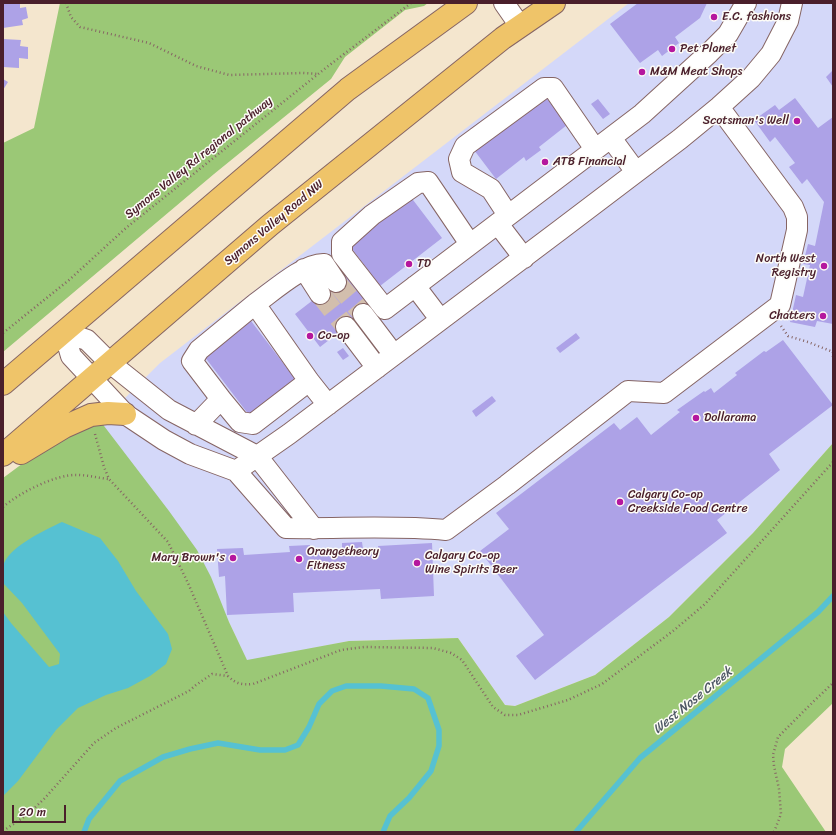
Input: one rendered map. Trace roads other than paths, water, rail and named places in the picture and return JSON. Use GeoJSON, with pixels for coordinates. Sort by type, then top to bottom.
{"type":"FeatureCollection","features":[{"type":"Feature","properties":{"kind":"main road"},"geometry":{"type":"LineString","coordinates":[[3,384],[348,89],[466,3]]}},
{"type":"Feature","properties":{"kind":"main road","name":"Symons Valley Road NW"},"geometry":{"type":"LineString","coordinates":[[3,455],[270,224],[426,98],[548,5]]}},
{"type":"Feature","properties":{"kind":"main road"},"geometry":{"type":"LineString","coordinates":[[3,464],[64,427],[92,415],[108,413],[125,414]]}},
{"type":"Feature","properties":{"kind":"street"},"geometry":{"type":"LineString","coordinates":[[504,3],[520,26]]}},
{"type":"Feature","properties":{"kind":"street"},"geometry":{"type":"LineString","coordinates":[[470,244],[428,182],[418,183],[372,215],[342,242],[342,254],[385,309],[642,114],[728,34],[746,3]]}},
{"type":"Feature","properties":{"kind":"street"},"geometry":{"type":"LineString","coordinates":[[236,471],[328,405],[440,319],[524,258],[719,107],[751,78],[771,54],[788,21],[792,3]]}},
{"type":"Feature","properties":{"kind":"street"},"geometry":{"type":"LineString","coordinates":[[524,258],[503,220],[491,189],[462,172],[459,159],[465,146],[544,88],[553,88],[595,150]]}},
{"type":"Feature","properties":{"kind":"street"},"geometry":{"type":"LineString","coordinates":[[64,332],[71,356],[125,414],[164,440],[190,454],[236,471],[286,528],[314,529],[360,527],[446,530],[507,485],[628,391],[664,393],[780,305],[797,230],[797,217],[793,207],[719,107]]}},
{"type":"Feature","properties":{"kind":"street"},"geometry":{"type":"LineString","coordinates":[[611,138],[636,172]]}},
{"type":"Feature","properties":{"kind":"street"},"geometry":{"type":"LineString","coordinates":[[309,381],[253,424],[240,422],[192,361],[199,350],[255,304],[304,269],[318,264],[324,264],[336,282]]}},
{"type":"Feature","properties":{"kind":"street"},"geometry":{"type":"LineString","coordinates":[[304,269],[320,294]]}},
{"type":"Feature","properties":{"kind":"street"},"geometry":{"type":"LineString","coordinates":[[415,286],[440,319]]}},
{"type":"Feature","properties":{"kind":"street"},"geometry":{"type":"LineString","coordinates":[[255,304],[309,381],[328,405]]}},
{"type":"Feature","properties":{"kind":"street"},"geometry":{"type":"LineString","coordinates":[[363,314],[394,355]]}},
{"type":"Feature","properties":{"kind":"street"},"geometry":{"type":"LineString","coordinates":[[346,327],[377,368]]}},
{"type":"Feature","properties":{"kind":"street"},"geometry":{"type":"LineString","coordinates":[[64,332],[87,340],[110,363],[169,410],[257,456],[314,529]]}},
{"type":"Feature","properties":{"kind":"street"},"geometry":{"type":"LineString","coordinates":[[196,425],[221,398]]}},
{"type":"Feature","properties":{"kind":"water"},"geometry":{"type":"Polygon","coordinates":[[[62,522],[100,538],[118,561],[136,591],[168,634],[172,649],[166,664],[150,676],[128,688],[106,695],[78,708],[56,730],[18,781],[3,796],[3,612],[49,667],[59,664],[60,654],[22,603],[3,583],[3,567],[11,553],[27,540],[62,522]]]}},
{"type":"Feature","properties":{"kind":"waterway","name":"West Nose Creek"},"geometry":{"type":"LineString","coordinates":[[576,832],[640,758],[818,612],[833,596]]}},
{"type":"Feature","properties":{"kind":"waterway","name":"West Nose Creek"},"geometry":{"type":"LineString","coordinates":[[84,832],[89,819],[120,781],[163,757],[218,743],[260,750],[285,750],[298,745],[309,727],[319,704],[332,691],[346,686],[381,686],[414,689],[428,698],[439,730],[439,746],[431,771],[409,798],[390,816],[383,832]]}},
{"type":"Feature","properties":{"kind":"tunnel"},"geometry":{"type":"LineString","coordinates":[[336,282],[363,314]]}},
{"type":"Feature","properties":{"kind":"tunnel"},"geometry":{"type":"LineString","coordinates":[[320,294],[346,327]]}},
{"type":"Feature","properties":{"kind":"place","name":"E.C. fashions"},"geometry":{"type":"Point","coordinates":[714,17]}},
{"type":"Feature","properties":{"kind":"place","name":"Pet Planet"},"geometry":{"type":"Point","coordinates":[672,49]}},
{"type":"Feature","properties":{"kind":"place","name":"M&M Meat Shops"},"geometry":{"type":"Point","coordinates":[642,72]}},
{"type":"Feature","properties":{"kind":"place","name":"Scotsman's Well"},"geometry":{"type":"Point","coordinates":[797,121]}},
{"type":"Feature","properties":{"kind":"place","name":"ATB Financial"},"geometry":{"type":"Point","coordinates":[545,162]}},
{"type":"Feature","properties":{"kind":"place","name":"TD"},"geometry":{"type":"Point","coordinates":[409,264]}},
{"type":"Feature","properties":{"kind":"place","name":"North West Registry"},"geometry":{"type":"Point","coordinates":[824,266]}},
{"type":"Feature","properties":{"kind":"place","name":"Chatters"},"geometry":{"type":"Point","coordinates":[823,316]}},
{"type":"Feature","properties":{"kind":"place","name":"Co-op"},"geometry":{"type":"Point","coordinates":[310,336]}},
{"type":"Feature","properties":{"kind":"place","name":"Dollarama"},"geometry":{"type":"Point","coordinates":[696,418]}},
{"type":"Feature","properties":{"kind":"place","name":"Calgary Co-op Creekside Food Centre"},"geometry":{"type":"Point","coordinates":[620,502]}},
{"type":"Feature","properties":{"kind":"place","name":"Mary Brown's"},"geometry":{"type":"Point","coordinates":[233,558]}},
{"type":"Feature","properties":{"kind":"place","name":"Orangetheory Fitness"},"geometry":{"type":"Point","coordinates":[299,559]}},
{"type":"Feature","properties":{"kind":"place","name":"Calgary Co-op Wine Spirits Beer"},"geometry":{"type":"Point","coordinates":[417,563]}}]}
